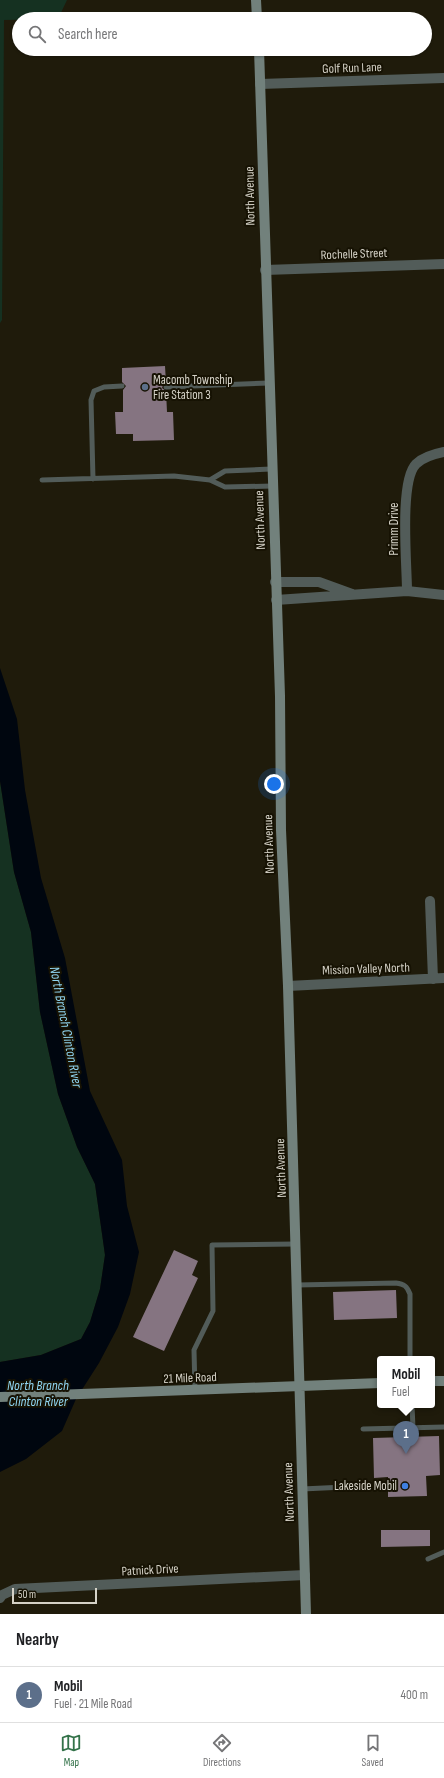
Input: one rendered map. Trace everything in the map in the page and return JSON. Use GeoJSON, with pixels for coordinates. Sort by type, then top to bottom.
{"type":"FeatureCollection","features":[{"type":"Feature","properties":{"kind":"street"},"geometry":{"type":"LineString","coordinates":[[256,0],[257,12]]}},
{"type":"Feature","properties":{"kind":"street","name":"North Avenue"},"geometry":{"type":"LineString","coordinates":[[259,56],[271,469],[280,696],[281,830],[288,986],[306,1614]]}},
{"type":"Feature","properties":{"kind":"street","name":"Golf Run Lane"},"geometry":{"type":"LineString","coordinates":[[260,84],[444,78]]}},
{"type":"Feature","properties":{"kind":"street","name":"Rochelle Street"},"geometry":{"type":"LineString","coordinates":[[265,270],[444,264]]}},
{"type":"Feature","properties":{"kind":"street","name":"Primm Drive"},"geometry":{"type":"LineString","coordinates":[[407,590],[406,494],[408,478],[417,463],[429,456],[444,452]]}},
{"type":"Feature","properties":{"kind":"street"},"geometry":{"type":"LineString","coordinates":[[275,582],[319,582],[355,595]]}},
{"type":"Feature","properties":{"kind":"street"},"geometry":{"type":"LineString","coordinates":[[276,600],[407,590],[444,596]]}},
{"type":"Feature","properties":{"kind":"street"},"geometry":{"type":"LineString","coordinates":[[430,901],[433,980]]}},
{"type":"Feature","properties":{"kind":"street","name":"Mission Valley North"},"geometry":{"type":"LineString","coordinates":[[288,986],[433,980],[444,978]]}},
{"type":"Feature","properties":{"kind":"street","name":"21 Mile Road"},"geometry":{"type":"LineString","coordinates":[[0,1397],[377,1384]]}},
{"type":"Feature","properties":{"kind":"street","name":"Patnick Drive"},"geometry":{"type":"LineString","coordinates":[[0,1598],[2,1595],[16,1589],[305,1575]]}},
{"type":"Feature","properties":{"kind":"lane"},"geometry":{"type":"LineString","coordinates":[[166,387],[269,384]]}},
{"type":"Feature","properties":{"kind":"lane"},"geometry":{"type":"LineString","coordinates":[[93,479],[90,400],[94,391],[104,387],[122,386]]}},
{"type":"Feature","properties":{"kind":"lane"},"geometry":{"type":"LineString","coordinates":[[210,480],[225,471],[271,469]]}},
{"type":"Feature","properties":{"kind":"lane"},"geometry":{"type":"LineString","coordinates":[[42,480],[174,476],[210,480],[225,487],[272,486]]}},
{"type":"Feature","properties":{"kind":"lane"},"geometry":{"type":"LineString","coordinates":[[195,1391],[194,1350],[213,1311],[212,1245],[296,1244]]}},
{"type":"Feature","properties":{"kind":"lane"},"geometry":{"type":"LineString","coordinates":[[297,1285],[402,1284],[408,1288],[410,1294],[410,1356]]}},
{"type":"Feature","properties":{"kind":"lane"},"geometry":{"type":"LineString","coordinates":[[412,1408],[413,1428]]}},
{"type":"Feature","properties":{"kind":"lane"},"geometry":{"type":"LineString","coordinates":[[363,1429],[444,1427]]}},
{"type":"Feature","properties":{"kind":"lane"},"geometry":{"type":"LineString","coordinates":[[302,1489],[366,1486]]}},
{"type":"Feature","properties":{"kind":"lane"},"geometry":{"type":"LineString","coordinates":[[428,1559],[444,1552]]}},
{"type":"Feature","properties":{"kind":"green space"},"geometry":{"type":"Polygon","coordinates":[[[0,0],[67,0],[61,12],[12,12],[12,20],[4,20],[2,320],[0,323],[0,0]]]}},
{"type":"Feature","properties":{"kind":"green space"},"geometry":{"type":"Polygon","coordinates":[[[0,781],[14,872],[31,932],[40,1012],[58,1094],[77,1147],[95,1184],[105,1255],[100,1289],[90,1322],[81,1339],[41,1355],[0,1362],[0,781]]]}},
{"type":"Feature","properties":{"kind":"water","name":"North Branch Clinton River"},"geometry":{"type":"Polygon","coordinates":[[[0,668],[17,719],[25,790],[41,878],[65,958],[90,1091],[122,1160],[127,1206],[139,1252],[130,1294],[118,1327],[99,1363],[76,1399],[62,1431],[26,1459],[0,1472],[0,1362],[41,1355],[81,1339],[90,1322],[100,1289],[105,1255],[95,1184],[77,1147],[58,1094],[40,1012],[31,932],[14,872],[0,781],[0,668]]]}},
{"type":"Feature","properties":{"kind":"building"},"geometry":{"type":"Polygon","coordinates":[[[165,366],[166,383],[162,388],[166,391],[167,412],[173,412],[174,440],[133,441],[133,434],[116,434],[115,412],[123,412],[123,390],[126,386],[122,382],[122,368],[165,366]]]}},
{"type":"Feature","properties":{"kind":"building"},"geometry":{"type":"Polygon","coordinates":[[[174,1250],[198,1261],[192,1275],[198,1278],[164,1351],[133,1337],[174,1250]]]}},
{"type":"Feature","properties":{"kind":"building"},"geometry":{"type":"Polygon","coordinates":[[[396,1290],[397,1318],[334,1320],[333,1292],[396,1290]]]}},
{"type":"Feature","properties":{"kind":"building"},"geometry":{"type":"Polygon","coordinates":[[[439,1436],[440,1475],[426,1476],[427,1496],[388,1497],[388,1477],[374,1478],[373,1438],[439,1436]]]}},
{"type":"Feature","properties":{"kind":"building"},"geometry":{"type":"Polygon","coordinates":[[[381,1530],[430,1530],[430,1546],[381,1547],[381,1530]]]}},
{"type":"Feature","properties":{"kind":"place","name":"Macomb Township Fire Station 3"},"geometry":{"type":"Point","coordinates":[145,387]}},
{"type":"Feature","properties":{"kind":"place","name":"Mobil"},"geometry":{"type":"Point","coordinates":[406,1454]}},
{"type":"Feature","properties":{"kind":"place","name":"Lakeside Mobil"},"geometry":{"type":"Point","coordinates":[405,1486]}}]}
